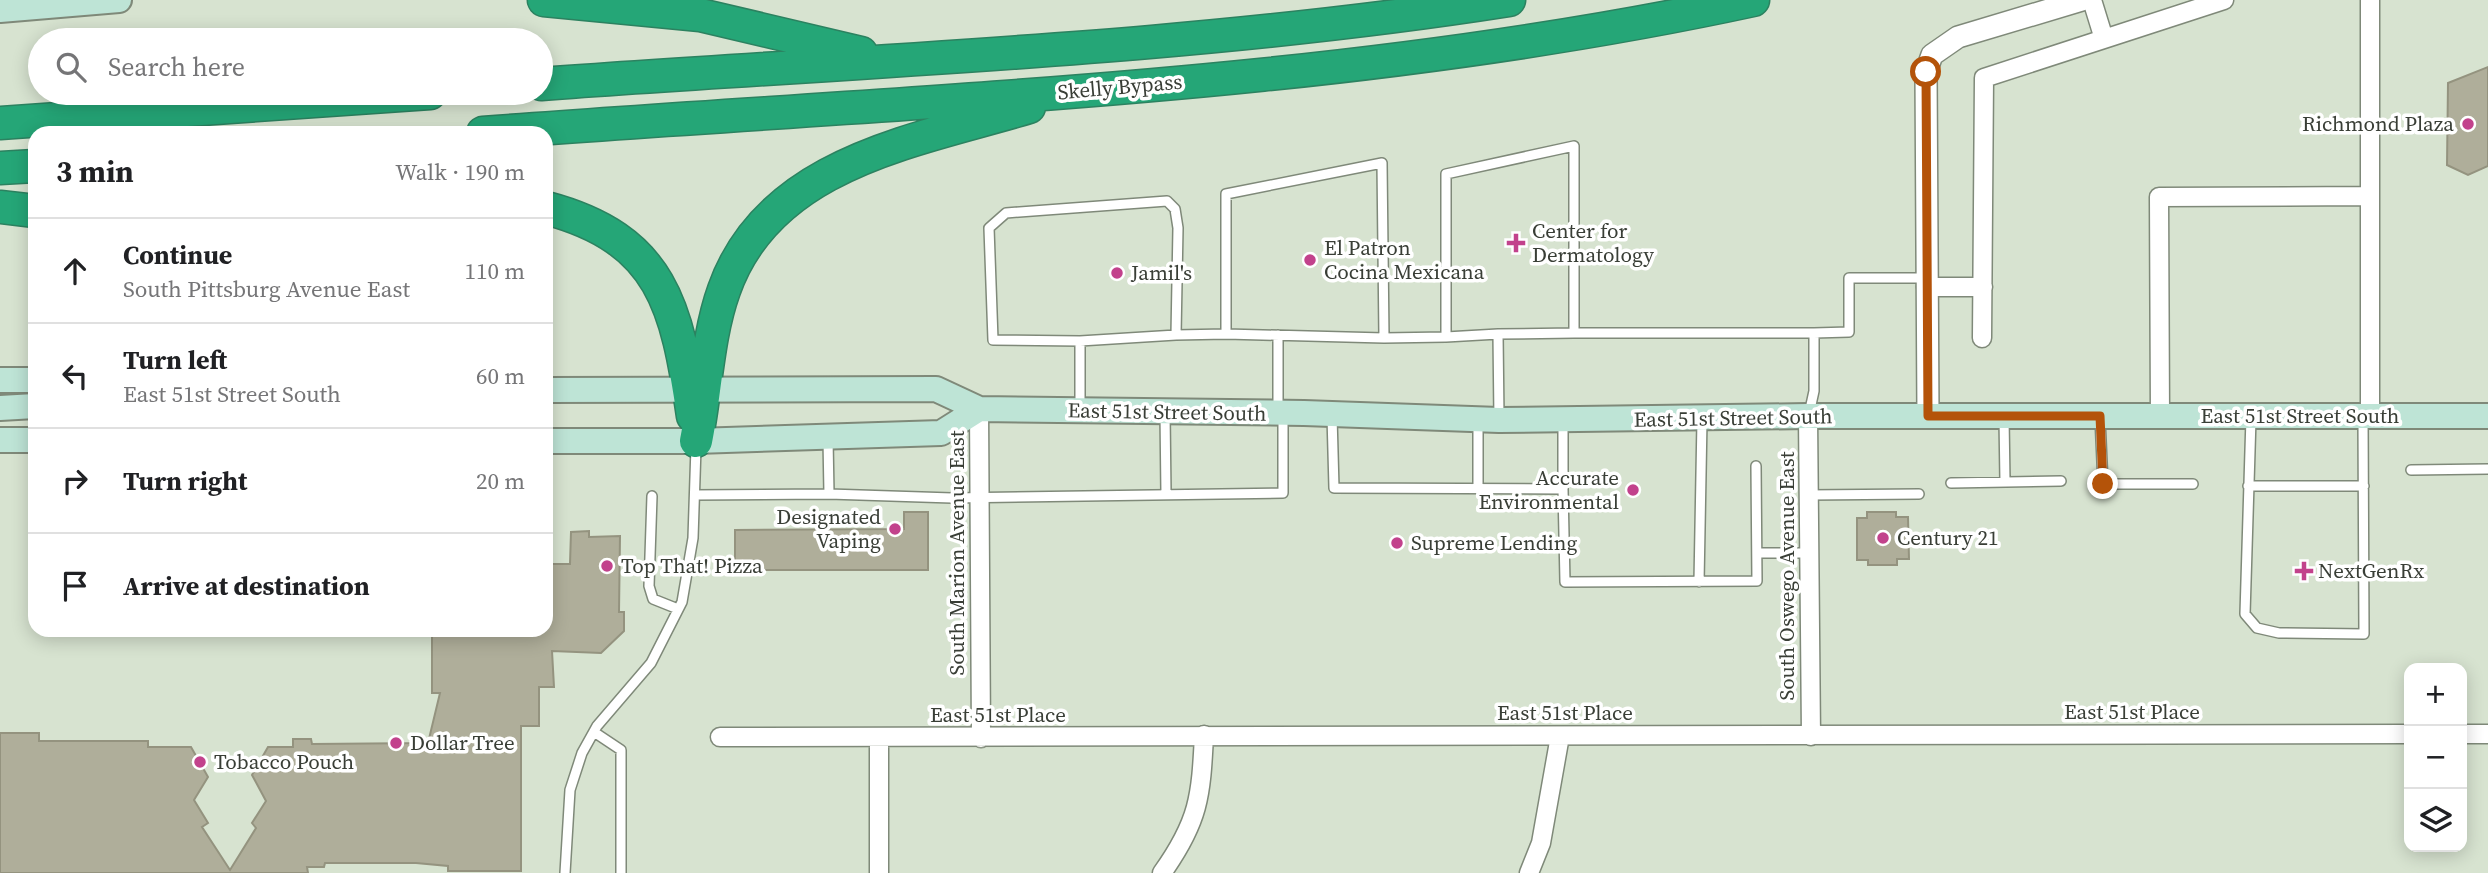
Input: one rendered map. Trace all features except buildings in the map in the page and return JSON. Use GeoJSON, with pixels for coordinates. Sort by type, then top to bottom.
{"type":"FeatureCollection","features":[{"type":"Feature","properties":{"kind":"highway"},"geometry":{"type":"LineString","coordinates":[[544,0],[700,15],[893,60]]}},
{"type":"Feature","properties":{"kind":"highway","name":"Skelly Bypass"},"geometry":{"type":"LineString","coordinates":[[553,84],[1207,37],[1342,23],[1509,0]]}},
{"type":"Feature","properties":{"kind":"highway","name":"Skelly Bypass"},"geometry":{"type":"LineString","coordinates":[[553,128],[1081,91],[1417,57],[1570,34],[1753,0]]}},
{"type":"Feature","properties":{"kind":"highway"},"geometry":{"type":"LineString","coordinates":[[696,441],[698,390],[723,291],[734,265],[755,232],[785,201],[816,179],[851,161],[1081,91]]}},
{"type":"Feature","properties":{"kind":"highway"},"geometry":{"type":"LineString","coordinates":[[0,124],[264,105]]}},
{"type":"Feature","properties":{"kind":"highway"},"geometry":{"type":"LineString","coordinates":[[0,169],[28,167]]}},
{"type":"Feature","properties":{"kind":"highway"},"geometry":{"type":"LineString","coordinates":[[0,207],[28,210]]}},
{"type":"Feature","properties":{"kind":"highway"},"geometry":{"type":"LineString","coordinates":[[553,210],[599,226],[627,244],[650,271],[667,298],[698,390]]}},
{"type":"Feature","properties":{"kind":"main road"},"geometry":{"type":"LineString","coordinates":[[0,10],[119,0]]}},
{"type":"Feature","properties":{"kind":"main road"},"geometry":{"type":"LineString","coordinates":[[0,380],[28,380]]}},
{"type":"Feature","properties":{"kind":"main road","name":"East 51st Street South"},"geometry":{"type":"LineString","coordinates":[[553,390],[936,389],[979,409],[1332,414],[1489,420],[1808,416],[2488,416]]}},
{"type":"Feature","properties":{"kind":"main road"},"geometry":{"type":"LineString","coordinates":[[0,408],[28,406]]}},
{"type":"Feature","properties":{"kind":"main road"},"geometry":{"type":"LineString","coordinates":[[553,441],[696,441],[942,433],[979,409]]}},
{"type":"Feature","properties":{"kind":"main road"},"geometry":{"type":"LineString","coordinates":[[0,440],[28,440]]}},
{"type":"Feature","properties":{"kind":"street"},"geometry":{"type":"LineString","coordinates":[[1928,416],[1926,72],[1932,55],[1958,37],[2082,0]]}},
{"type":"Feature","properties":{"kind":"street"},"geometry":{"type":"LineString","coordinates":[[2092,0],[2104,39]]}},
{"type":"Feature","properties":{"kind":"street"},"geometry":{"type":"LineString","coordinates":[[1982,338],[1984,78],[2224,0]]}},
{"type":"Feature","properties":{"kind":"street"},"geometry":{"type":"LineString","coordinates":[[2367,416],[2370,0]]}},
{"type":"Feature","properties":{"kind":"street"},"geometry":{"type":"LineString","coordinates":[[2160,416],[2159,197],[2368,196]]}},
{"type":"Feature","properties":{"kind":"street"},"geometry":{"type":"LineString","coordinates":[[1926,282],[1983,287]]}},
{"type":"Feature","properties":{"kind":"street","name":"South Marion Avenue East"},"geometry":{"type":"LineString","coordinates":[[979,409],[981,738]]}},
{"type":"Feature","properties":{"kind":"street","name":"South Oswego Avenue East"},"geometry":{"type":"LineString","coordinates":[[1808,416],[1811,736]]}},
{"type":"Feature","properties":{"kind":"street","name":"East 51st Place"},"geometry":{"type":"LineString","coordinates":[[720,737],[2404,734]]}},
{"type":"Feature","properties":{"kind":"street"},"geometry":{"type":"LineString","coordinates":[[2467,734],[2488,734]]}},
{"type":"Feature","properties":{"kind":"street"},"geometry":{"type":"LineString","coordinates":[[1162,873],[1192,826],[1199,804],[1204,735]]}},
{"type":"Feature","properties":{"kind":"street"},"geometry":{"type":"LineString","coordinates":[[1529,873],[1547,817],[1560,736]]}},
{"type":"Feature","properties":{"kind":"street"},"geometry":{"type":"LineString","coordinates":[[879,738],[879,873]]}},
{"type":"Feature","properties":{"kind":"lane"},"geometry":{"type":"LineString","coordinates":[[1446,337],[1446,174],[1574,146],[1574,333]]}},
{"type":"Feature","properties":{"kind":"lane"},"geometry":{"type":"LineString","coordinates":[[1226,334],[1226,194],[1382,163],[1384,338]]}},
{"type":"Feature","properties":{"kind":"lane"},"geometry":{"type":"LineString","coordinates":[[1176,335],[1178,228],[1175,209],[1167,201],[1006,213],[989,228],[993,340],[1080,341],[1226,334],[1384,338],[1574,333],[1849,332],[1849,278],[1926,282]]}},
{"type":"Feature","properties":{"kind":"lane"},"geometry":{"type":"LineString","coordinates":[[1808,416],[1814,391],[1814,333]]}},
{"type":"Feature","properties":{"kind":"lane"},"geometry":{"type":"LineString","coordinates":[[1478,489],[1498,334]]}},
{"type":"Feature","properties":{"kind":"lane"},"geometry":{"type":"LineString","coordinates":[[695,495],[1283,493],[1278,335]]}},
{"type":"Feature","properties":{"kind":"lane"},"geometry":{"type":"LineString","coordinates":[[1080,341],[1080,410]]}},
{"type":"Feature","properties":{"kind":"lane"},"geometry":{"type":"LineString","coordinates":[[1165,411],[1166,494]]}},
{"type":"Feature","properties":{"kind":"lane"},"geometry":{"type":"LineString","coordinates":[[1332,414],[1334,488],[1563,488]]}},
{"type":"Feature","properties":{"kind":"lane"},"geometry":{"type":"LineString","coordinates":[[2004,416],[2004,482]]}},
{"type":"Feature","properties":{"kind":"lane"},"geometry":{"type":"LineString","coordinates":[[2100,416],[2103,484],[2193,484]]}},
{"type":"Feature","properties":{"kind":"lane"},"geometry":{"type":"LineString","coordinates":[[2251,416],[2245,614],[2257,628],[2279,633],[2364,634],[2367,416]]}},
{"type":"Feature","properties":{"kind":"lane"},"geometry":{"type":"LineString","coordinates":[[1699,582],[1702,418]]}},
{"type":"Feature","properties":{"kind":"lane"},"geometry":{"type":"LineString","coordinates":[[1563,420],[1565,582],[1757,581],[1756,466]]}},
{"type":"Feature","properties":{"kind":"lane"},"geometry":{"type":"LineString","coordinates":[[828,437],[829,494]]}},
{"type":"Feature","properties":{"kind":"lane"},"geometry":{"type":"LineString","coordinates":[[565,873],[570,790],[582,753],[594,732],[652,663],[678,610],[693,538],[696,441]]}},
{"type":"Feature","properties":{"kind":"lane"},"geometry":{"type":"LineString","coordinates":[[2411,470],[2488,469]]}},
{"type":"Feature","properties":{"kind":"lane"},"geometry":{"type":"LineString","coordinates":[[1951,483],[2061,481]]}},
{"type":"Feature","properties":{"kind":"lane"},"geometry":{"type":"LineString","coordinates":[[2248,486],[2364,486]]}},
{"type":"Feature","properties":{"kind":"lane"},"geometry":{"type":"LineString","coordinates":[[1809,495],[1919,494]]}},
{"type":"Feature","properties":{"kind":"lane"},"geometry":{"type":"LineString","coordinates":[[652,496],[649,586],[653,599],[678,610]]}},
{"type":"Feature","properties":{"kind":"lane"},"geometry":{"type":"LineString","coordinates":[[1757,553],[1809,553]]}},
{"type":"Feature","properties":{"kind":"lane"},"geometry":{"type":"LineString","coordinates":[[594,732],[621,750],[621,873]]}},
{"type":"Feature","properties":{"kind":"place","name":"Richmond Plaza"},"geometry":{"type":"Point","coordinates":[2468,124]}},
{"type":"Feature","properties":{"kind":"place","name":"Center for Dermatology"},"geometry":{"type":"Point","coordinates":[1516,243]}},
{"type":"Feature","properties":{"kind":"place","name":"El Patron Cocina Mexicana"},"geometry":{"type":"Point","coordinates":[1310,260]}},
{"type":"Feature","properties":{"kind":"place","name":"Jamil's"},"geometry":{"type":"Point","coordinates":[1117,273]}},
{"type":"Feature","properties":{"kind":"place","name":"Accurate Environmental"},"geometry":{"type":"Point","coordinates":[1633,490]}},
{"type":"Feature","properties":{"kind":"place","name":"Designated Vaping"},"geometry":{"type":"Point","coordinates":[895,529]}},
{"type":"Feature","properties":{"kind":"place","name":"Century 21"},"geometry":{"type":"Point","coordinates":[1883,538]}},
{"type":"Feature","properties":{"kind":"place","name":"Supreme Lending"},"geometry":{"type":"Point","coordinates":[1397,543]}},
{"type":"Feature","properties":{"kind":"place","name":"Top That! Pizza"},"geometry":{"type":"Point","coordinates":[607,566]}},
{"type":"Feature","properties":{"kind":"place","name":"NextGenRx"},"geometry":{"type":"Point","coordinates":[2304,571]}},
{"type":"Feature","properties":{"kind":"place","name":"Dollar Tree"},"geometry":{"type":"Point","coordinates":[396,743]}},
{"type":"Feature","properties":{"kind":"place","name":"Tobacco Pouch"},"geometry":{"type":"Point","coordinates":[200,762]}},
{"type":"Feature","properties":{"kind":"route"},"geometry":{"type":"LineString","coordinates":[[1926,72],[1928,416],[2100,416],[2103,484]]}}]}
